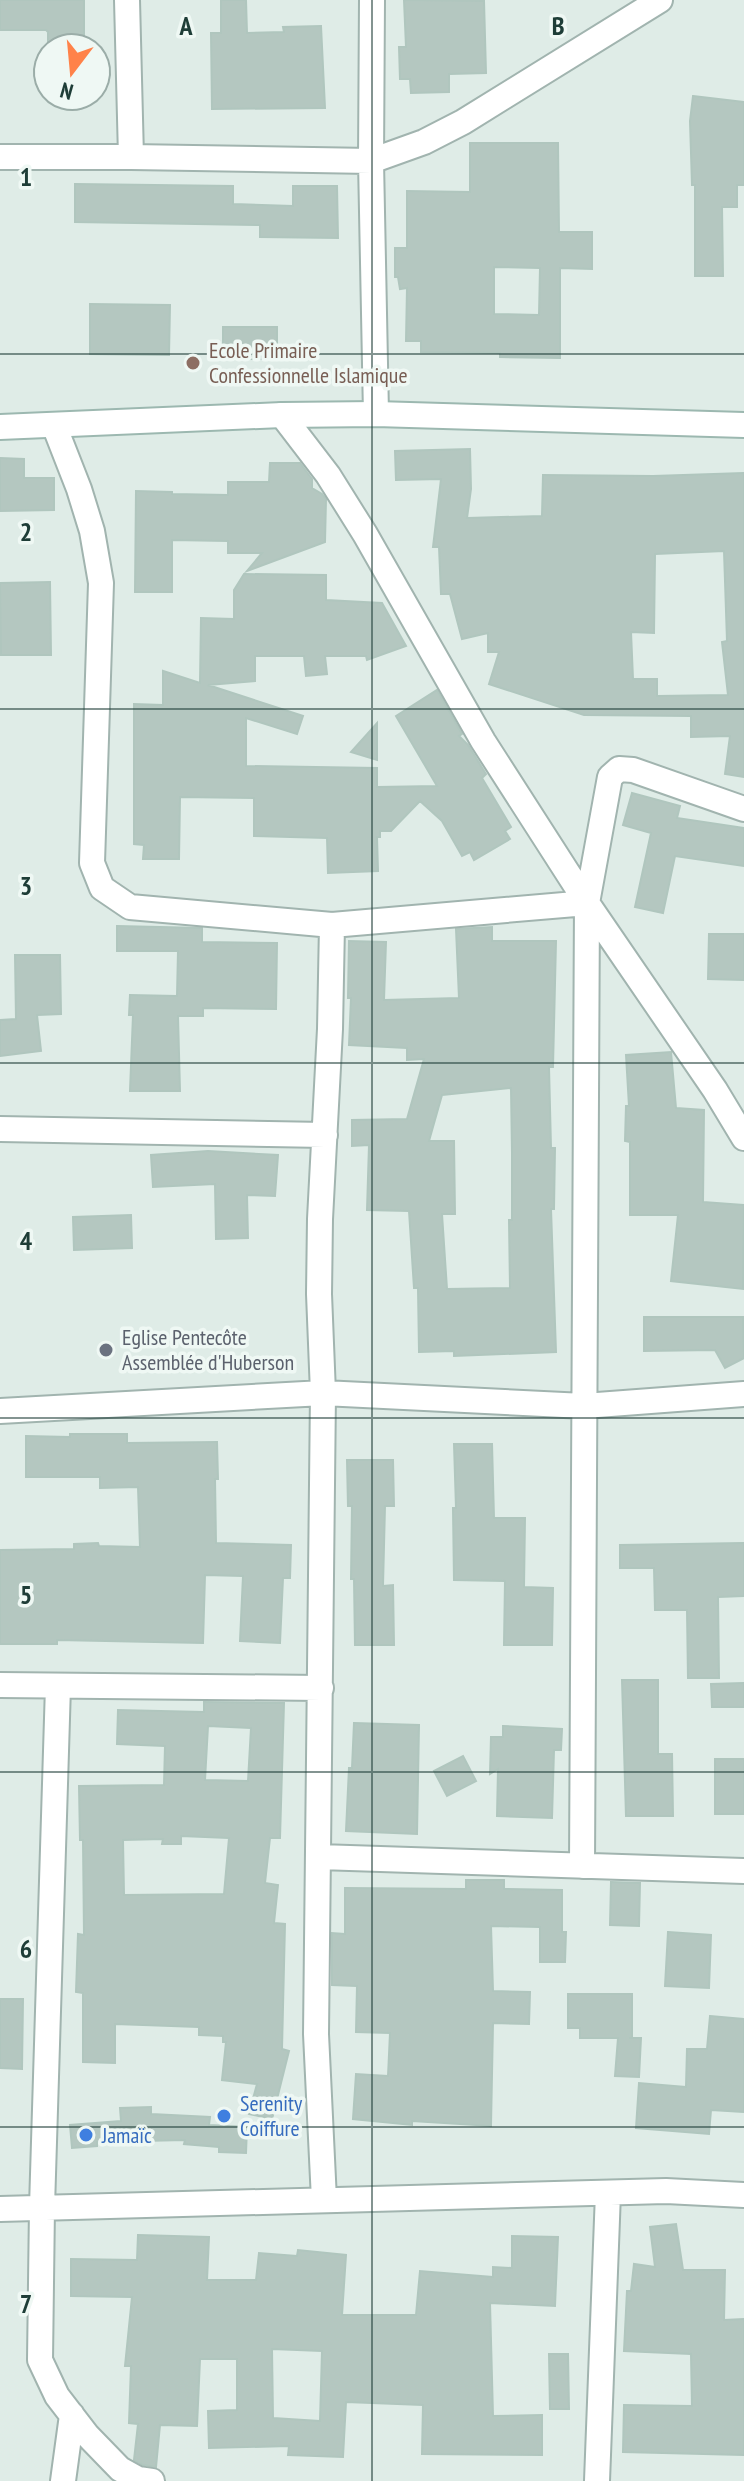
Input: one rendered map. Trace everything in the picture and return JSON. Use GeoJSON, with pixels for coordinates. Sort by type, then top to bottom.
{"type":"FeatureCollection","features":[{"type":"Feature","properties":{"kind":"street"},"geometry":{"type":"LineString","coordinates":[[127,0],[131,157]]}},
{"type":"Feature","properties":{"kind":"street"},"geometry":{"type":"LineString","coordinates":[[372,0],[371,161],[376,414]]}},
{"type":"Feature","properties":{"kind":"street"},"geometry":{"type":"LineString","coordinates":[[0,157],[371,161],[424,142],[463,122],[660,0]]}},
{"type":"Feature","properties":{"kind":"street"},"geometry":{"type":"LineString","coordinates":[[0,427],[376,414],[744,425]]}},
{"type":"Feature","properties":{"kind":"street"},"geometry":{"type":"LineString","coordinates":[[282,415],[328,475],[483,741],[744,1138]]}},
{"type":"Feature","properties":{"kind":"street"},"geometry":{"type":"LineString","coordinates":[[54,425],[92,531],[101,583],[92,863],[102,888],[130,907],[332,925],[587,903]]}},
{"type":"Feature","properties":{"kind":"street"},"geometry":{"type":"LineString","coordinates":[[582,1866],[587,903],[610,777],[619,769],[633,770],[744,809]]}},
{"type":"Feature","properties":{"kind":"street"},"geometry":{"type":"LineString","coordinates":[[324,2200],[316,2034],[323,1393],[319,1279],[332,925]]}},
{"type":"Feature","properties":{"kind":"street"},"geometry":{"type":"LineString","coordinates":[[0,1129],[325,1135]]}},
{"type":"Feature","properties":{"kind":"street"},"geometry":{"type":"LineString","coordinates":[[0,1411],[323,1393],[584,1406],[744,1394]]}},
{"type":"Feature","properties":{"kind":"street"},"geometry":{"type":"LineString","coordinates":[[0,1685],[321,1688]]}},
{"type":"Feature","properties":{"kind":"street"},"geometry":{"type":"LineString","coordinates":[[58,1686],[40,2360],[57,2396],[87,2435],[120,2469],[138,2479],[152,2481]]}},
{"type":"Feature","properties":{"kind":"street"},"geometry":{"type":"LineString","coordinates":[[319,1857],[744,1871]]}},
{"type":"Feature","properties":{"kind":"street"},"geometry":{"type":"LineString","coordinates":[[0,2209],[666,2191],[744,2195]]}},
{"type":"Feature","properties":{"kind":"street"},"geometry":{"type":"LineString","coordinates":[[597,2481],[608,2193]]}},
{"type":"Feature","properties":{"kind":"street"},"geometry":{"type":"LineString","coordinates":[[63,2481],[72,2415]]}},
{"type":"Feature","properties":{"kind":"building"},"geometry":{"type":"Polygon","coordinates":[[[0,0],[84,0],[84,32],[0,30],[0,0]]]}},
{"type":"Feature","properties":{"kind":"building"},"geometry":{"type":"Polygon","coordinates":[[[221,0],[246,0],[247,33],[284,32],[283,27],[321,26],[325,108],[212,109],[211,33],[221,33],[221,0]]]}},
{"type":"Feature","properties":{"kind":"building"},"geometry":{"type":"Polygon","coordinates":[[[404,0],[484,1],[486,73],[449,74],[449,92],[411,93],[410,79],[400,79],[399,47],[406,47],[404,0]]]}},
{"type":"Feature","properties":{"kind":"building"},"geometry":{"type":"Polygon","coordinates":[[[693,96],[744,102],[744,185],[737,185],[737,207],[722,207],[723,276],[695,276],[695,185],[692,185],[690,121],[693,96]]]}},
{"type":"Feature","properties":{"kind":"building"},"geometry":{"type":"Polygon","coordinates":[[[470,143],[558,143],[559,232],[592,232],[592,269],[560,268],[560,358],[500,357],[500,353],[421,352],[421,341],[406,341],[407,288],[400,289],[398,277],[395,277],[395,248],[407,248],[407,191],[470,192],[470,143]],[[494,267],[494,314],[539,315],[540,268],[494,267]]]}},
{"type":"Feature","properties":{"kind":"building"},"geometry":{"type":"Polygon","coordinates":[[[75,184],[233,186],[233,204],[293,206],[293,186],[337,186],[338,238],[260,237],[260,225],[75,222],[75,184]]]}},
{"type":"Feature","properties":{"kind":"building"},"geometry":{"type":"Polygon","coordinates":[[[90,304],[170,305],[169,355],[90,354],[90,304]]]}},
{"type":"Feature","properties":{"kind":"building"},"geometry":{"type":"Polygon","coordinates":[[[223,327],[277,327],[277,359],[223,359],[223,327]]]}},
{"type":"Feature","properties":{"kind":"building"},"geometry":{"type":"Polygon","coordinates":[[[470,449],[471,489],[467,518],[542,516],[543,475],[744,473],[744,777],[725,774],[730,736],[691,737],[691,716],[584,715],[489,684],[499,652],[488,652],[488,633],[462,639],[450,594],[441,594],[439,547],[433,547],[441,479],[396,480],[395,451],[470,449]],[[724,551],[655,554],[654,633],[631,632],[633,679],[657,679],[657,696],[728,695],[722,642],[727,641],[724,551]]]}},
{"type":"Feature","properties":{"kind":"building"},"geometry":{"type":"Polygon","coordinates":[[[0,458],[24,459],[24,478],[54,478],[54,510],[0,511],[0,458]]]}},
{"type":"Feature","properties":{"kind":"building"},"geometry":{"type":"Polygon","coordinates":[[[270,463],[300,463],[312,479],[312,488],[326,499],[325,542],[247,571],[262,553],[228,553],[228,541],[172,540],[172,592],[135,592],[136,491],[228,495],[228,482],[269,482],[270,463]]]}},
{"type":"Feature","properties":{"kind":"building"},"geometry":{"type":"Polygon","coordinates":[[[244,574],[326,575],[326,600],[382,603],[406,646],[367,660],[366,656],[325,656],[327,674],[306,676],[304,656],[255,656],[255,681],[208,685],[303,716],[297,734],[246,718],[246,766],[377,768],[377,787],[437,786],[396,716],[437,690],[462,734],[459,736],[486,774],[482,778],[511,827],[505,831],[510,839],[474,860],[470,852],[462,856],[442,821],[420,801],[391,831],[380,831],[380,837],[377,837],[378,871],[328,873],[327,838],[254,836],[254,798],[180,797],[179,859],[143,859],[144,845],[134,844],[134,704],[163,705],[163,671],[200,683],[201,618],[234,619],[234,590],[244,574]]]}},
{"type":"Feature","properties":{"kind":"building"},"geometry":{"type":"Polygon","coordinates":[[[50,582],[51,655],[1,655],[0,583],[50,582]]]}},
{"type":"Feature","properties":{"kind":"building"},"geometry":{"type":"Polygon","coordinates":[[[377,723],[377,760],[351,752],[377,723]]]}},
{"type":"Feature","properties":{"kind":"building"},"geometry":{"type":"Polygon","coordinates":[[[632,793],[680,806],[677,818],[744,828],[744,866],[675,856],[663,913],[635,907],[651,833],[623,825],[632,793]]]}},
{"type":"Feature","properties":{"kind":"building"},"geometry":{"type":"Polygon","coordinates":[[[117,926],[202,928],[202,942],[277,943],[276,1009],[203,1008],[203,1016],[178,1016],[180,1091],[130,1091],[133,1015],[129,1015],[130,995],[177,996],[178,951],[117,951],[117,926]]]}},
{"type":"Feature","properties":{"kind":"building"},"geometry":{"type":"Polygon","coordinates":[[[492,927],[492,941],[556,941],[553,1067],[549,1067],[551,1148],[555,1148],[554,1209],[551,1209],[556,1352],[454,1356],[454,1351],[419,1352],[418,1288],[414,1288],[409,1211],[367,1210],[369,1145],[352,1146],[352,1120],[407,1119],[424,1059],[407,1060],[407,1048],[349,1045],[349,941],[386,942],[384,1000],[459,998],[456,929],[492,927]],[[511,1088],[442,1095],[429,1141],[454,1141],[455,1214],[442,1214],[447,1289],[510,1288],[511,1088]]]}},
{"type":"Feature","properties":{"kind":"building"},"geometry":{"type":"Polygon","coordinates":[[[709,934],[744,934],[744,980],[708,979],[709,934]]]}},
{"type":"Feature","properties":{"kind":"building"},"geometry":{"type":"Polygon","coordinates":[[[15,955],[60,955],[61,1014],[37,1015],[41,1051],[0,1056],[0,1020],[16,1019],[15,955]]]}},
{"type":"Feature","properties":{"kind":"building"},"geometry":{"type":"Polygon","coordinates":[[[671,1052],[676,1108],[704,1110],[703,1202],[744,1205],[743,1289],[671,1281],[678,1215],[630,1215],[630,1142],[625,1141],[626,1106],[629,1106],[626,1055],[671,1052]]]}},
{"type":"Feature","properties":{"kind":"building"},"geometry":{"type":"Polygon","coordinates":[[[208,1151],[278,1155],[275,1196],[247,1195],[248,1238],[216,1239],[215,1184],[153,1187],[151,1155],[208,1151]]]}},
{"type":"Feature","properties":{"kind":"building"},"geometry":{"type":"Polygon","coordinates":[[[131,1215],[132,1248],[74,1250],[73,1217],[131,1215]]]}},
{"type":"Feature","properties":{"kind":"building"},"geometry":{"type":"Polygon","coordinates":[[[644,1317],[743,1317],[744,1358],[725,1368],[715,1350],[644,1351],[644,1317]]]}},
{"type":"Feature","properties":{"kind":"building"},"geometry":{"type":"Polygon","coordinates":[[[70,1434],[127,1434],[127,1443],[217,1442],[216,1543],[291,1545],[290,1578],[283,1578],[280,1643],[240,1641],[243,1576],[205,1575],[203,1643],[57,1640],[57,1644],[0,1644],[0,1550],[74,1549],[74,1544],[98,1543],[99,1546],[140,1547],[138,1487],[100,1488],[100,1477],[26,1477],[26,1436],[70,1437],[70,1434]]]}},
{"type":"Feature","properties":{"kind":"building"},"geometry":{"type":"Polygon","coordinates":[[[454,1444],[492,1444],[494,1518],[525,1518],[524,1587],[553,1588],[552,1645],[504,1645],[505,1581],[454,1580],[454,1444]]]}},
{"type":"Feature","properties":{"kind":"building"},"geometry":{"type":"Polygon","coordinates":[[[347,1460],[393,1460],[394,1506],[385,1506],[383,1586],[393,1585],[394,1645],[355,1645],[354,1579],[351,1579],[352,1506],[348,1506],[347,1460]]]}},
{"type":"Feature","properties":{"kind":"building"},"geometry":{"type":"Polygon","coordinates":[[[744,1543],[744,1596],[718,1597],[719,1678],[688,1678],[687,1610],[655,1610],[654,1568],[620,1568],[620,1545],[744,1543]]]}},
{"type":"Feature","properties":{"kind":"building"},"geometry":{"type":"Polygon","coordinates":[[[622,1680],[658,1680],[658,1754],[672,1754],[673,1816],[626,1816],[622,1680]]]}},
{"type":"Feature","properties":{"kind":"building"},"geometry":{"type":"Polygon","coordinates":[[[744,1683],[744,1707],[712,1707],[711,1684],[744,1683]]]}},
{"type":"Feature","properties":{"kind":"building"},"geometry":{"type":"Polygon","coordinates":[[[204,1702],[284,1703],[280,1838],[270,1838],[265,1883],[278,1885],[274,1923],[285,1924],[282,2049],[289,2051],[272,2119],[249,2114],[257,2084],[222,2080],[226,2042],[223,2042],[223,2036],[199,2035],[199,2027],[115,2024],[115,2063],[83,2062],[83,1993],[76,1992],[78,1934],[84,1935],[79,1786],[164,1785],[165,1746],[117,1744],[118,1710],[204,1712],[204,1702]],[[208,1726],[205,1780],[248,1781],[251,1728],[208,1726]],[[181,1836],[181,1844],[162,1844],[163,1839],[123,1840],[124,1895],[224,1894],[229,1838],[181,1836]]]}},
{"type":"Feature","properties":{"kind":"building"},"geometry":{"type":"Polygon","coordinates":[[[354,1723],[419,1725],[417,1834],[346,1831],[354,1723]]]}},
{"type":"Feature","properties":{"kind":"building"},"geometry":{"type":"Polygon","coordinates":[[[503,1726],[562,1729],[561,1750],[554,1750],[552,1818],[497,1816],[498,1769],[490,1774],[491,1737],[503,1737],[503,1726]]]}},
{"type":"Feature","properties":{"kind":"building"},"geometry":{"type":"Polygon","coordinates":[[[463,1756],[476,1781],[447,1796],[434,1771],[463,1756]]]}},
{"type":"Feature","properties":{"kind":"building"},"geometry":{"type":"Polygon","coordinates":[[[715,1759],[744,1759],[744,1814],[715,1814],[715,1759]]]}},
{"type":"Feature","properties":{"kind":"building"},"geometry":{"type":"Polygon","coordinates":[[[466,1880],[504,1880],[504,1889],[562,1890],[565,1962],[540,1962],[540,1927],[491,1926],[493,1991],[530,1992],[529,2024],[493,2023],[491,2126],[412,2121],[412,2125],[353,2119],[356,2074],[388,2076],[390,2033],[356,2032],[357,1986],[332,1985],[332,1933],[345,1934],[345,1888],[466,1889],[466,1880]]]}},
{"type":"Feature","properties":{"kind":"building"},"geometry":{"type":"Polygon","coordinates":[[[611,1882],[640,1883],[639,1926],[610,1925],[611,1882]]]}},
{"type":"Feature","properties":{"kind":"building"},"geometry":{"type":"Polygon","coordinates":[[[668,1932],[711,1935],[709,1988],[665,1986],[668,1932]]]}},
{"type":"Feature","properties":{"kind":"building"},"geometry":{"type":"Polygon","coordinates":[[[568,1994],[632,1994],[632,2038],[641,2038],[639,2077],[615,2076],[618,2038],[580,2038],[580,2028],[568,2028],[568,1994]]]}},
{"type":"Feature","properties":{"kind":"building"},"geometry":{"type":"Polygon","coordinates":[[[0,1999],[23,1999],[22,2069],[0,2068],[0,1999]]]}},
{"type":"Feature","properties":{"kind":"building"},"geometry":{"type":"Polygon","coordinates":[[[710,2016],[744,2019],[744,2112],[711,2110],[709,2134],[636,2128],[639,2083],[686,2087],[687,2049],[707,2049],[710,2016]]]}},
{"type":"Feature","properties":{"kind":"building"},"geometry":{"type":"Polygon","coordinates":[[[151,2107],[151,2114],[210,2117],[209,2125],[247,2127],[246,2153],[219,2152],[219,2147],[184,2144],[185,2140],[97,2142],[97,2146],[72,2148],[70,2125],[121,2121],[120,2108],[151,2107]]]}},
{"type":"Feature","properties":{"kind":"building"},"geometry":{"type":"Polygon","coordinates":[[[676,2224],[683,2270],[725,2270],[724,2320],[744,2319],[744,2455],[623,2452],[624,2405],[692,2406],[691,2354],[624,2351],[627,2291],[631,2291],[634,2264],[655,2267],[650,2227],[676,2224]]]}},
{"type":"Feature","properties":{"kind":"building"},"geometry":{"type":"Polygon","coordinates":[[[138,2235],[209,2237],[207,2280],[256,2280],[259,2253],[297,2256],[298,2250],[346,2255],[342,2315],[416,2315],[420,2271],[493,2277],[493,2267],[512,2268],[512,2236],[558,2237],[555,2306],[490,2303],[493,2416],[542,2415],[542,2455],[422,2454],[423,2405],[346,2402],[343,2457],[288,2455],[289,2446],[209,2448],[208,2411],[237,2410],[237,2359],[200,2359],[197,2426],[160,2425],[156,2467],[143,2465],[134,2460],[138,2424],[129,2423],[131,2366],[125,2366],[132,2297],[71,2296],[71,2259],[137,2260],[138,2235]],[[272,2349],[273,2418],[320,2421],[322,2351],[272,2349]]]}},
{"type":"Feature","properties":{"kind":"building"},"geometry":{"type":"Polygon","coordinates":[[[549,2354],[568,2354],[569,2409],[550,2409],[549,2354]]]}},
{"type":"Feature","properties":{"kind":"place","name":"Ecole Primaire Confessionnelle Islamique"},"geometry":{"type":"Point","coordinates":[193,363]}},
{"type":"Feature","properties":{"kind":"place","name":"Eglise Pentecôte Assemblée d'Huberson"},"geometry":{"type":"Point","coordinates":[106,1350]}},
{"type":"Feature","properties":{"kind":"place","name":"Serenity Coiffure"},"geometry":{"type":"Point","coordinates":[224,2116]}},
{"type":"Feature","properties":{"kind":"place","name":"Jamaïc"},"geometry":{"type":"Point","coordinates":[86,2135]}}]}
